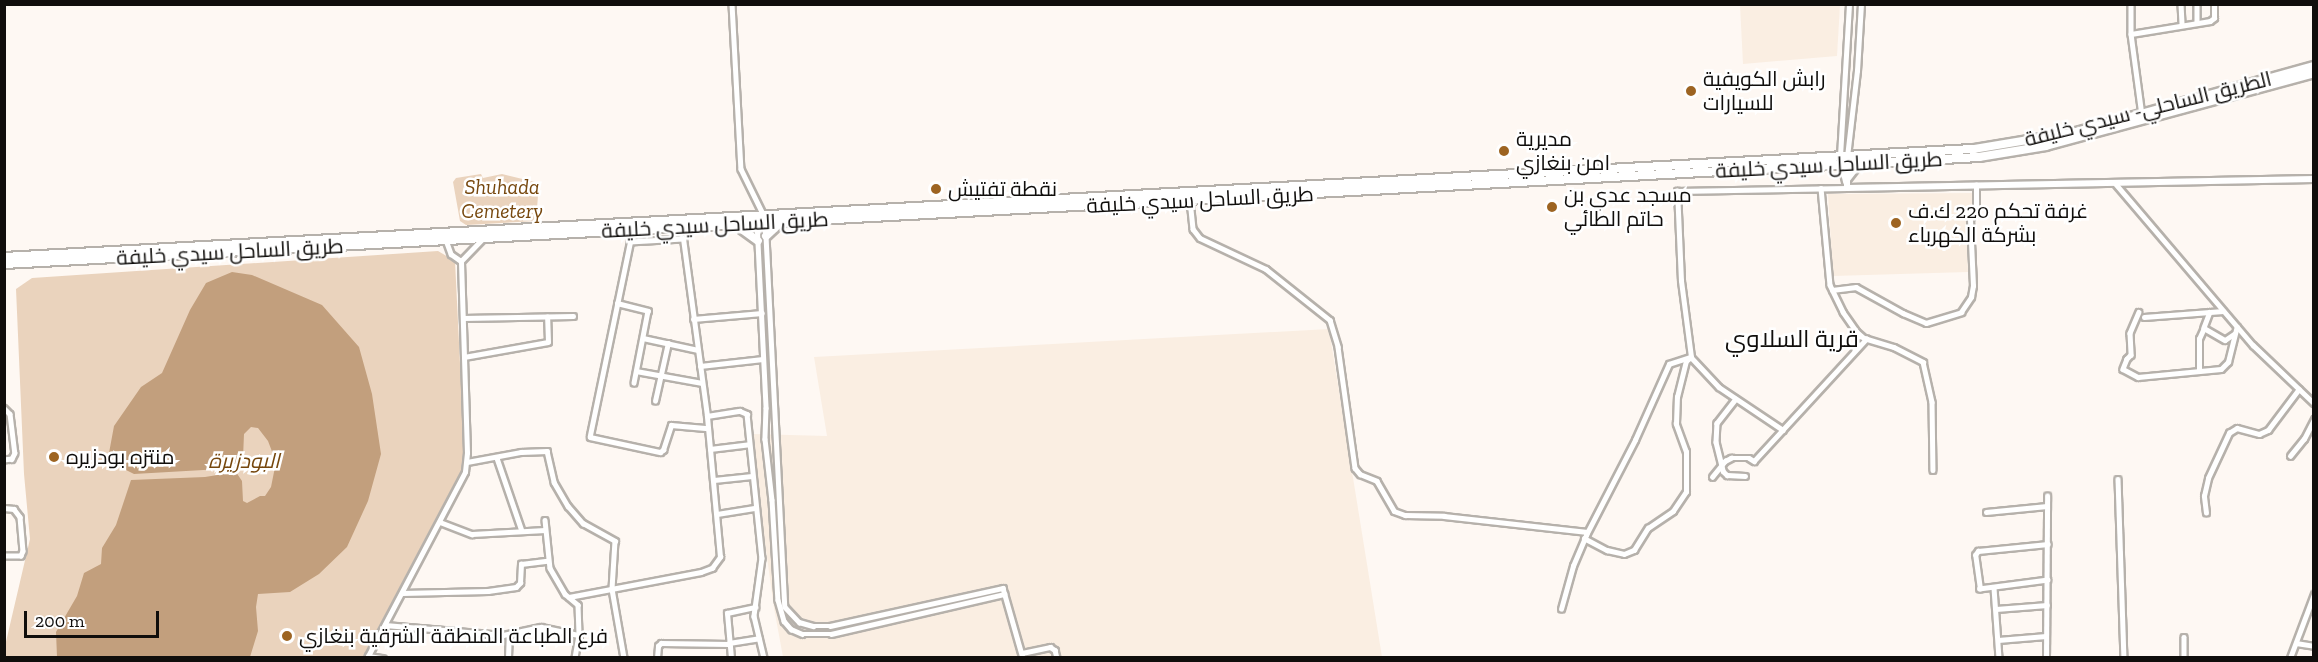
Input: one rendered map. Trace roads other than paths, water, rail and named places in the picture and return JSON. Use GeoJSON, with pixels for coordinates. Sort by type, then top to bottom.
{"type":"FeatureCollection","features":[{"type":"Feature","properties":{"kind":"highway","name":"الطريق الساحلي- سيدي خليفة"},"geometry":{"type":"LineString","coordinates":[[4,256],[760,212],[1208,193],[1842,161],[1974,149],[2056,136],[2142,115],[2313,66]]}},
{"type":"Feature","properties":{"kind":"highway","name":"طريق الساحل سيدي خليفة"},"geometry":{"type":"LineString","coordinates":[[4,264],[1190,200],[1842,161],[1858,164],[2019,152],[2122,127],[2313,73]]}},
{"type":"Feature","properties":{"kind":"highway"},"geometry":{"type":"LineString","coordinates":[[1842,161],[1846,181]]}},
{"type":"Feature","properties":{"kind":"highway"},"geometry":{"type":"LineString","coordinates":[[1846,181],[1858,164]]}},
{"type":"Feature","properties":{"kind":"highway"},"geometry":{"type":"LineString","coordinates":[[766,236],[780,222]]}},
{"type":"Feature","properties":{"kind":"highway"},"geometry":{"type":"LineString","coordinates":[[735,225],[758,241]]}},
{"type":"Feature","properties":{"kind":"street"},"geometry":{"type":"LineString","coordinates":[[732,4],[740,162],[760,212],[761,224],[758,241],[765,439],[777,600],[781,616],[796,632],[810,635],[831,634],[1004,594]]}},
{"type":"Feature","properties":{"kind":"street"},"geometry":{"type":"LineString","coordinates":[[1846,181],[1842,161],[1849,4]]}},
{"type":"Feature","properties":{"kind":"street"},"geometry":{"type":"LineString","coordinates":[[1842,161],[1857,71],[1861,4]]}},
{"type":"Feature","properties":{"kind":"street"},"geometry":{"type":"LineString","coordinates":[[2131,4],[2131,34],[2142,115]]}},
{"type":"Feature","properties":{"kind":"street"},"geometry":{"type":"LineString","coordinates":[[2181,4],[2182,24]]}},
{"type":"Feature","properties":{"kind":"street"},"geometry":{"type":"LineString","coordinates":[[2197,4],[2197,22]]}},
{"type":"Feature","properties":{"kind":"street"},"geometry":{"type":"LineString","coordinates":[[2131,34],[2214,19],[2214,4]]}},
{"type":"Feature","properties":{"kind":"street"},"geometry":{"type":"LineString","coordinates":[[1783,430],[1719,387],[1691,357],[1681,281],[1677,191],[1821,188],[1846,181],[1976,185],[2313,179]]}},
{"type":"Feature","properties":{"kind":"street"},"geometry":{"type":"LineString","coordinates":[[2115,183],[2237,327],[2313,403]]}},
{"type":"Feature","properties":{"kind":"street"},"geometry":{"type":"LineString","coordinates":[[1832,290],[1856,287],[1903,314],[1926,323],[1933,323],[1961,312],[1971,297],[1973,286],[1970,219],[1976,210],[1976,185]]}},
{"type":"Feature","properties":{"kind":"street"},"geometry":{"type":"LineString","coordinates":[[1821,188],[1826,263],[1832,290],[1852,326],[1866,339],[1894,347],[1923,362],[1932,402],[1933,470]]}},
{"type":"Feature","properties":{"kind":"street"},"geometry":{"type":"LineString","coordinates":[[1190,200],[1193,229],[1200,238],[1266,269],[1330,320],[1338,347],[1354,468],[1377,481],[1395,511],[1405,515],[1444,516],[1587,532]]}},
{"type":"Feature","properties":{"kind":"street"},"geometry":{"type":"LineString","coordinates":[[761,224],[766,236],[776,469],[785,607],[799,622],[813,626],[830,626],[1003,588],[1023,655],[1050,647],[1055,650],[1058,657]]}},
{"type":"Feature","properties":{"kind":"street"},"geometry":{"type":"LineString","coordinates":[[569,597],[712,568],[720,557],[707,416],[682,228]]}},
{"type":"Feature","properties":{"kind":"street"},"geometry":{"type":"LineString","coordinates":[[633,230],[590,437],[660,452],[663,450],[671,425],[708,428]]}},
{"type":"Feature","properties":{"kind":"street"},"geometry":{"type":"LineString","coordinates":[[383,657],[368,657],[463,478],[467,462],[461,261],[484,238]]}},
{"type":"Feature","properties":{"kind":"street"},"geometry":{"type":"LineString","coordinates":[[630,242],[683,239]]}},
{"type":"Feature","properties":{"kind":"street"},"geometry":{"type":"LineString","coordinates":[[446,240],[451,254],[461,261]]}},
{"type":"Feature","properties":{"kind":"street"},"geometry":{"type":"LineString","coordinates":[[617,303],[647,310],[644,338],[634,383]]}},
{"type":"Feature","properties":{"kind":"street"},"geometry":{"type":"LineString","coordinates":[[2144,317],[2223,311]]}},
{"type":"Feature","properties":{"kind":"street"},"geometry":{"type":"LineString","coordinates":[[2139,312],[2130,333],[2131,355],[2123,369],[2138,376],[2224,367],[2237,327]]}},
{"type":"Feature","properties":{"kind":"street"},"geometry":{"type":"LineString","coordinates":[[2199,370],[2199,339],[2210,312]]}},
{"type":"Feature","properties":{"kind":"street"},"geometry":{"type":"LineString","coordinates":[[693,319],[762,313]]}},
{"type":"Feature","properties":{"kind":"street"},"geometry":{"type":"LineString","coordinates":[[463,318],[573,316]]}},
{"type":"Feature","properties":{"kind":"street"},"geometry":{"type":"LineString","coordinates":[[464,357],[548,342],[547,317]]}},
{"type":"Feature","properties":{"kind":"street"},"geometry":{"type":"LineString","coordinates":[[2204,328],[2224,340],[2235,334]]}},
{"type":"Feature","properties":{"kind":"street"},"geometry":{"type":"LineString","coordinates":[[644,338],[698,351]]}},
{"type":"Feature","properties":{"kind":"street"},"geometry":{"type":"LineString","coordinates":[[1712,477],[1731,458],[1749,458],[1754,461],[1866,339]]}},
{"type":"Feature","properties":{"kind":"street"},"geometry":{"type":"LineString","coordinates":[[655,401],[668,344]]}},
{"type":"Feature","properties":{"kind":"street"},"geometry":{"type":"LineString","coordinates":[[1561,609],[1573,566],[1584,538],[1635,440],[1666,366],[1675,360],[1691,357]]}},
{"type":"Feature","properties":{"kind":"street"},"geometry":{"type":"LineString","coordinates":[[1584,538],[1607,550],[1624,554],[1634,550],[1648,528],[1679,504],[1686,492],[1687,471],[1686,452],[1676,424],[1677,397],[1686,361],[1691,357]]}},
{"type":"Feature","properties":{"kind":"street"},"geometry":{"type":"LineString","coordinates":[[700,366],[763,359]]}},
{"type":"Feature","properties":{"kind":"street"},"geometry":{"type":"LineString","coordinates":[[636,371],[702,383]]}},
{"type":"Feature","properties":{"kind":"street"},"geometry":{"type":"LineString","coordinates":[[2206,513],[2204,496],[2208,478],[2229,433],[2237,428],[2259,434],[2268,430],[2299,389]]}},
{"type":"Feature","properties":{"kind":"street"},"geometry":{"type":"LineString","coordinates":[[1736,399],[1717,423],[1716,442],[1727,475],[1745,476]]}},
{"type":"Feature","properties":{"kind":"street"},"geometry":{"type":"LineString","coordinates":[[4,408],[10,414],[15,453],[12,459],[4,460]]}},
{"type":"Feature","properties":{"kind":"street"},"geometry":{"type":"LineString","coordinates":[[707,416],[744,412],[762,558],[755,607],[764,657]]}},
{"type":"Feature","properties":{"kind":"street"},"geometry":{"type":"LineString","coordinates":[[766,419],[774,420]]}},
{"type":"Feature","properties":{"kind":"street"},"geometry":{"type":"LineString","coordinates":[[2290,456],[2304,439],[2313,419]]}},
{"type":"Feature","properties":{"kind":"street"},"geometry":{"type":"LineString","coordinates":[[710,449],[749,444]]}},
{"type":"Feature","properties":{"kind":"street"},"geometry":{"type":"LineString","coordinates":[[467,462],[522,452],[547,452],[554,482],[567,506],[583,523],[615,541],[612,589],[624,657]]}},
{"type":"Feature","properties":{"kind":"street"},"geometry":{"type":"LineString","coordinates":[[497,458],[522,531]]}},
{"type":"Feature","properties":{"kind":"street"},"geometry":{"type":"LineString","coordinates":[[769,470],[776,469]]}},
{"type":"Feature","properties":{"kind":"street"},"geometry":{"type":"LineString","coordinates":[[714,480],[752,476]]}},
{"type":"Feature","properties":{"kind":"street"},"geometry":{"type":"LineString","coordinates":[[2118,479],[2124,657]]}},
{"type":"Feature","properties":{"kind":"street"},"geometry":{"type":"LineString","coordinates":[[2046,657],[2048,496]]}},
{"type":"Feature","properties":{"kind":"street"},"geometry":{"type":"LineString","coordinates":[[1986,512],[2047,506]]}},
{"type":"Feature","properties":{"kind":"street"},"geometry":{"type":"LineString","coordinates":[[4,508],[14,509],[20,517],[23,550],[21,556],[4,556]]}},
{"type":"Feature","properties":{"kind":"street"},"geometry":{"type":"LineString","coordinates":[[717,514],[756,508]]}},
{"type":"Feature","properties":{"kind":"street"},"geometry":{"type":"LineString","coordinates":[[545,520],[548,561],[554,576],[569,597],[578,605],[579,635],[575,657]]}},
{"type":"Feature","properties":{"kind":"street"},"geometry":{"type":"LineString","coordinates":[[440,522],[472,534],[544,530]]}},
{"type":"Feature","properties":{"kind":"street"},"geometry":{"type":"LineString","coordinates":[[2048,544],[1976,552],[1978,588],[1994,588],[2048,580]]}},
{"type":"Feature","properties":{"kind":"street"},"geometry":{"type":"LineString","coordinates":[[402,593],[488,591],[516,587],[520,583],[521,564],[548,561]]}},
{"type":"Feature","properties":{"kind":"street"},"geometry":{"type":"LineString","coordinates":[[1994,588],[1999,657]]}},
{"type":"Feature","properties":{"kind":"street"},"geometry":{"type":"LineString","coordinates":[[2290,657],[2313,594]]}},
{"type":"Feature","properties":{"kind":"street"},"geometry":{"type":"LineString","coordinates":[[1995,609],[2047,605]]}},
{"type":"Feature","properties":{"kind":"street"},"geometry":{"type":"LineString","coordinates":[[730,657],[727,612],[755,607]]}},
{"type":"Feature","properties":{"kind":"street"},"geometry":{"type":"LineString","coordinates":[[385,625],[509,635],[541,627],[579,635]]}},
{"type":"Feature","properties":{"kind":"street"},"geometry":{"type":"LineString","coordinates":[[830,626],[831,634]]}},
{"type":"Feature","properties":{"kind":"street"},"geometry":{"type":"LineString","coordinates":[[508,657],[509,635]]}},
{"type":"Feature","properties":{"kind":"street"},"geometry":{"type":"LineString","coordinates":[[1998,640],[2046,636]]}},
{"type":"Feature","properties":{"kind":"street"},"geometry":{"type":"LineString","coordinates":[[2184,637],[2184,657]]}},
{"type":"Feature","properties":{"kind":"street"},"geometry":{"type":"LineString","coordinates":[[657,657],[658,646],[661,643],[729,644],[759,638]]}},
{"type":"Feature","properties":{"kind":"street"},"geometry":{"type":"LineString","coordinates":[[2296,643],[2313,646]]}},
{"type":"Feature","properties":{"kind":"place","name":"رابش الكويفية للسيارات"},"geometry":{"type":"Point","coordinates":[1691,91]}},
{"type":"Feature","properties":{"kind":"place","name":"مديرية امن بنغازي"},"geometry":{"type":"Point","coordinates":[1504,151]}},
{"type":"Feature","properties":{"kind":"place","name":"نقطة تفتيش"},"geometry":{"type":"Point","coordinates":[936,189]}},
{"type":"Feature","properties":{"kind":"place","name":"مسجد عدي بن حاتم الطائي"},"geometry":{"type":"Point","coordinates":[1552,207]}},
{"type":"Feature","properties":{"kind":"place","name":"غرفة تحكم 220 ك.ف بشركة الكهرباء"},"geometry":{"type":"Point","coordinates":[1896,223]}},
{"type":"Feature","properties":{"kind":"place","name":"منتزه بودزيره"},"geometry":{"type":"Point","coordinates":[54,457]}},
{"type":"Feature","properties":{"kind":"place","name":"فرع الطباعة المنطقة الشرقية بنغازي"},"geometry":{"type":"Point","coordinates":[287,636]}},
{"type":"Feature","properties":{"kind":"district","name":"قرية السلاوي"},"geometry":{"type":"Point","coordinates":[1792,339]}},
{"type":"Feature","properties":{"kind":"park label","name":"Shuhada Cemetery"},"geometry":{"type":"Point","coordinates":[502,199]}},
{"type":"Feature","properties":{"kind":"park label","name":"البودزيرة"},"geometry":{"type":"Point","coordinates":[244,461]}}]}
